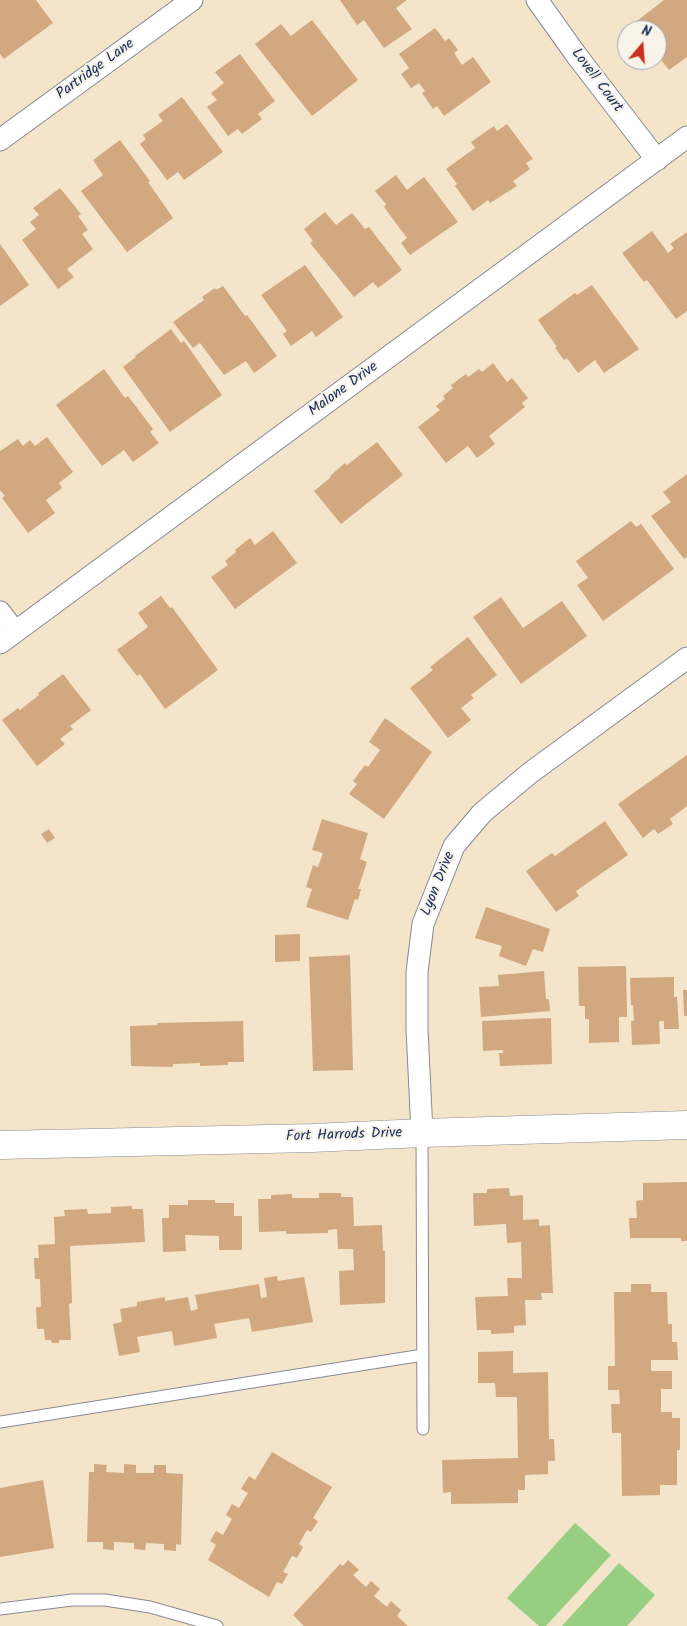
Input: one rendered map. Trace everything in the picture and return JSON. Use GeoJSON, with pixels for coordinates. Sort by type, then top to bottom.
{"type":"FeatureCollection","features":[{"type":"Feature","properties":{"kind":"street","name":"Partridge Lane"},"geometry":{"type":"LineString","coordinates":[[0,140],[192,0]]}},
{"type":"Feature","properties":{"kind":"street","name":"Lovell Court"},"geometry":{"type":"LineString","coordinates":[[537,0],[577,56],[657,160]]}},
{"type":"Feature","properties":{"kind":"street","name":"Malone Drive"},"geometry":{"type":"LineString","coordinates":[[7,638],[687,138]]}},
{"type":"Feature","properties":{"kind":"street"},"geometry":{"type":"LineString","coordinates":[[0,612],[7,638]]}},
{"type":"Feature","properties":{"kind":"street","name":"Lyon Drive"},"geometry":{"type":"LineString","coordinates":[[422,1132],[417,1029],[417,972],[423,924],[454,846],[482,813],[530,773],[687,658]]}},
{"type":"Feature","properties":{"kind":"street","name":"Fort Harrods Drive"},"geometry":{"type":"LineString","coordinates":[[0,1145],[312,1138],[422,1132],[687,1125]]}},
{"type":"Feature","properties":{"kind":"lane"},"geometry":{"type":"LineString","coordinates":[[422,1132],[423,1429]]}},
{"type":"Feature","properties":{"kind":"lane"},"geometry":{"type":"LineString","coordinates":[[0,1422],[423,1355]]}},
{"type":"Feature","properties":{"kind":"lane"},"geometry":{"type":"LineString","coordinates":[[0,1608],[72,1600],[106,1600],[150,1607],[217,1626]]}},
{"type":"Feature","properties":{"kind":"green space"},"geometry":{"type":"Polygon","coordinates":[[[575,1523],[611,1555],[546,1626],[539,1626],[507,1598],[575,1523]]]}},
{"type":"Feature","properties":{"kind":"green space"},"geometry":{"type":"Polygon","coordinates":[[[619,1563],[655,1595],[627,1626],[562,1626],[619,1563]]]}},
{"type":"Feature","properties":{"kind":"building"},"geometry":{"type":"Polygon","coordinates":[[[0,0],[36,0],[53,23],[4,59],[0,54],[0,0]]]}},
{"type":"Feature","properties":{"kind":"building"},"geometry":{"type":"Polygon","coordinates":[[[340,0],[407,0],[396,8],[412,29],[384,48],[364,20],[357,25],[340,0]]]}},
{"type":"Feature","properties":{"kind":"building"},"geometry":{"type":"Polygon","coordinates":[[[664,0],[687,0],[687,57],[669,70],[667,68],[667,20],[638,20],[664,0]]]}},
{"type":"Feature","properties":{"kind":"building"},"geometry":{"type":"Polygon","coordinates":[[[312,20],[358,80],[312,116],[255,44],[281,24],[291,36],[312,20]]]}},
{"type":"Feature","properties":{"kind":"building"},"geometry":{"type":"Polygon","coordinates":[[[435,28],[445,41],[449,38],[458,50],[454,53],[462,65],[473,57],[491,82],[444,116],[437,106],[433,109],[422,93],[425,91],[419,83],[411,88],[401,74],[409,68],[399,54],[435,28]]]}},
{"type":"Feature","properties":{"kind":"building"},"geometry":{"type":"Polygon","coordinates":[[[240,54],[275,101],[258,114],[262,119],[242,134],[238,129],[228,136],[207,107],[217,100],[211,93],[224,83],[215,72],[240,54]]]}},
{"type":"Feature","properties":{"kind":"building"},"geometry":{"type":"Polygon","coordinates":[[[182,97],[223,152],[184,180],[178,172],[167,180],[140,144],[146,139],[143,135],[163,121],[158,115],[182,97]]]}},
{"type":"Feature","properties":{"kind":"building"},"geometry":{"type":"Polygon","coordinates":[[[507,124],[533,159],[526,163],[530,169],[513,181],[517,186],[490,203],[488,200],[473,211],[455,186],[457,184],[446,169],[475,148],[471,142],[494,126],[497,131],[507,124]]]}},
{"type":"Feature","properties":{"kind":"building"},"geometry":{"type":"Polygon","coordinates":[[[120,140],[150,181],[148,182],[173,218],[127,252],[81,191],[103,175],[93,160],[120,140]]]}},
{"type":"Feature","properties":{"kind":"building"},"geometry":{"type":"Polygon","coordinates":[[[396,175],[407,190],[424,177],[458,222],[410,255],[401,243],[407,238],[384,207],[386,204],[375,191],[396,175]]]}},
{"type":"Feature","properties":{"kind":"building"},"geometry":{"type":"Polygon","coordinates":[[[60,188],[81,214],[78,216],[88,230],[82,234],[93,249],[67,269],[74,277],[58,289],[22,240],[36,229],[30,222],[39,215],[33,208],[60,188]]]}},
{"type":"Feature","properties":{"kind":"building"},"geometry":{"type":"Polygon","coordinates":[[[325,212],[336,225],[352,213],[365,229],[369,227],[402,270],[378,288],[373,282],[354,297],[310,243],[313,241],[304,229],[325,212]]]}},
{"type":"Feature","properties":{"kind":"building"},"geometry":{"type":"Polygon","coordinates":[[[652,231],[668,253],[674,248],[670,244],[687,232],[687,311],[676,319],[647,280],[644,282],[622,253],[652,231]]]}},
{"type":"Feature","properties":{"kind":"building"},"geometry":{"type":"Polygon","coordinates":[[[0,244],[29,285],[0,306],[0,244]]]}},
{"type":"Feature","properties":{"kind":"building"},"geometry":{"type":"Polygon","coordinates":[[[305,265],[343,317],[316,337],[312,331],[291,346],[283,334],[287,331],[261,295],[305,265]]]}},
{"type":"Feature","properties":{"kind":"building"},"geometry":{"type":"Polygon","coordinates":[[[592,285],[639,349],[604,373],[595,360],[578,373],[567,358],[564,360],[538,320],[575,293],[577,295],[592,285]]]}},
{"type":"Feature","properties":{"kind":"building"},"geometry":{"type":"Polygon","coordinates":[[[223,286],[277,356],[254,373],[246,361],[224,375],[200,343],[193,348],[173,322],[204,300],[202,297],[215,288],[216,290],[223,286]]]}},
{"type":"Feature","properties":{"kind":"building"},"geometry":{"type":"Polygon","coordinates":[[[171,329],[181,343],[184,341],[222,395],[170,432],[123,367],[171,329]]]}},
{"type":"Feature","properties":{"kind":"building"},"geometry":{"type":"Polygon","coordinates":[[[493,363],[507,382],[512,378],[528,398],[522,403],[525,407],[489,436],[495,444],[477,458],[468,446],[446,463],[418,427],[440,410],[436,406],[445,399],[443,396],[453,388],[451,385],[466,374],[468,377],[479,369],[482,372],[493,363]]]}},
{"type":"Feature","properties":{"kind":"building"},"geometry":{"type":"Polygon","coordinates":[[[104,369],[125,398],[128,396],[153,429],[150,432],[159,443],[133,462],[124,450],[102,466],[56,405],[104,369]]]}},
{"type":"Feature","properties":{"kind":"building"},"geometry":{"type":"Polygon","coordinates":[[[47,437],[73,472],[59,483],[62,488],[46,500],[55,513],[28,533],[2,498],[5,496],[0,490],[0,451],[18,439],[23,446],[30,440],[35,446],[47,437]]]}},
{"type":"Feature","properties":{"kind":"building"},"geometry":{"type":"Polygon","coordinates":[[[377,442],[403,475],[341,524],[314,491],[345,463],[347,465],[377,442]]]}},
{"type":"Feature","properties":{"kind":"building"},"geometry":{"type":"Polygon","coordinates":[[[687,474],[687,557],[684,559],[651,516],[671,502],[663,492],[687,474]]]}},
{"type":"Feature","properties":{"kind":"building"},"geometry":{"type":"Polygon","coordinates":[[[631,521],[636,527],[641,524],[674,569],[603,621],[577,585],[588,578],[576,561],[631,521]]]}},
{"type":"Feature","properties":{"kind":"building"},"geometry":{"type":"Polygon","coordinates":[[[273,531],[297,563],[235,609],[211,577],[228,565],[225,561],[250,538],[255,545],[273,531]]]}},
{"type":"Feature","properties":{"kind":"building"},"geometry":{"type":"Polygon","coordinates":[[[161,596],[170,608],[172,607],[218,670],[165,709],[140,674],[137,676],[117,650],[148,627],[138,613],[161,596]]]}},
{"type":"Feature","properties":{"kind":"building"},"geometry":{"type":"Polygon","coordinates":[[[501,597],[523,628],[562,601],[587,636],[521,684],[473,617],[501,597]]]}},
{"type":"Feature","properties":{"kind":"building"},"geometry":{"type":"Polygon","coordinates":[[[468,637],[497,675],[471,695],[474,698],[461,708],[471,720],[448,738],[410,688],[433,670],[430,667],[468,637]]]}},
{"type":"Feature","properties":{"kind":"building"},"geometry":{"type":"Polygon","coordinates":[[[63,674],[91,710],[70,726],[73,729],[60,739],[65,744],[37,766],[2,720],[18,708],[20,710],[63,674]]]}},
{"type":"Feature","properties":{"kind":"building"},"geometry":{"type":"Polygon","coordinates":[[[385,718],[432,752],[384,819],[349,794],[357,784],[353,781],[365,765],[368,767],[380,750],[369,742],[385,718]]]}},
{"type":"Feature","properties":{"kind":"building"},"geometry":{"type":"Polygon","coordinates":[[[687,755],[687,806],[670,819],[673,824],[658,834],[654,829],[643,838],[618,804],[687,755]]]}},
{"type":"Feature","properties":{"kind":"building"},"geometry":{"type":"Polygon","coordinates":[[[322,819],[368,833],[360,859],[367,862],[358,889],[361,889],[358,900],[355,899],[348,920],[306,907],[312,889],[306,887],[313,865],[318,867],[323,853],[312,850],[322,819]]]}},
{"type":"Feature","properties":{"kind":"building"},"geometry":{"type":"Polygon","coordinates":[[[605,821],[628,855],[576,891],[579,896],[556,912],[526,871],[552,853],[555,856],[605,821]]]}},
{"type":"Feature","properties":{"kind":"building"},"geometry":{"type":"Polygon","coordinates":[[[49,829],[55,838],[47,843],[41,834],[49,829]]]}},
{"type":"Feature","properties":{"kind":"building"},"geometry":{"type":"Polygon","coordinates":[[[486,907],[550,929],[543,952],[533,949],[526,966],[499,956],[502,946],[475,938],[486,907]]]}},
{"type":"Feature","properties":{"kind":"building"},"geometry":{"type":"Polygon","coordinates":[[[300,934],[300,961],[275,962],[275,935],[300,934]]]}},
{"type":"Feature","properties":{"kind":"building"},"geometry":{"type":"Polygon","coordinates":[[[350,955],[353,1070],[313,1071],[309,957],[350,955]]]}},
{"type":"Feature","properties":{"kind":"building"},"geometry":{"type":"Polygon","coordinates":[[[626,966],[627,1017],[619,1017],[619,1042],[589,1043],[589,1019],[585,1019],[585,1006],[579,1006],[578,967],[626,966]]]}},
{"type":"Feature","properties":{"kind":"building"},"geometry":{"type":"Polygon","coordinates":[[[544,971],[546,999],[549,999],[550,1011],[481,1017],[479,987],[499,986],[498,975],[544,971]]]}},
{"type":"Feature","properties":{"kind":"building"},"geometry":{"type":"Polygon","coordinates":[[[674,977],[674,997],[677,997],[679,1029],[664,1029],[664,1021],[659,1021],[660,1044],[632,1045],[631,1021],[634,1021],[633,1005],[631,1005],[630,978],[674,977]]]}},
{"type":"Feature","properties":{"kind":"building"},"geometry":{"type":"Polygon","coordinates":[[[683,990],[687,990],[687,1016],[684,1016],[683,990]]]}},
{"type":"Feature","properties":{"kind":"building"},"geometry":{"type":"Polygon","coordinates":[[[551,1018],[552,1064],[500,1066],[499,1053],[503,1053],[503,1050],[483,1051],[482,1021],[551,1018]]]}},
{"type":"Feature","properties":{"kind":"building"},"geometry":{"type":"Polygon","coordinates":[[[243,1021],[244,1062],[228,1062],[228,1065],[200,1066],[200,1063],[173,1064],[173,1067],[131,1066],[130,1026],[157,1025],[157,1023],[243,1021]]]}},
{"type":"Feature","properties":{"kind":"building"},"geometry":{"type":"Polygon","coordinates":[[[687,1182],[687,1241],[681,1241],[681,1238],[630,1238],[629,1218],[637,1218],[636,1201],[643,1200],[643,1183],[687,1182]]]}},
{"type":"Feature","properties":{"kind":"building"},"geometry":{"type":"Polygon","coordinates":[[[509,1188],[510,1196],[523,1195],[523,1220],[539,1219],[539,1226],[550,1225],[553,1293],[541,1293],[542,1300],[525,1300],[526,1325],[514,1326],[514,1333],[491,1334],[491,1330],[477,1330],[475,1297],[508,1296],[507,1278],[522,1278],[521,1242],[507,1243],[506,1224],[474,1226],[473,1193],[487,1193],[487,1189],[509,1188]]]}},
{"type":"Feature","properties":{"kind":"building"},"geometry":{"type":"Polygon","coordinates":[[[319,1193],[341,1193],[341,1197],[353,1197],[354,1226],[382,1225],[383,1251],[385,1251],[385,1303],[340,1305],[339,1271],[354,1270],[353,1249],[338,1249],[337,1229],[328,1230],[328,1233],[286,1234],[286,1231],[259,1232],[258,1199],[271,1199],[271,1195],[292,1194],[292,1198],[319,1198],[319,1193]]]}},
{"type":"Feature","properties":{"kind":"building"},"geometry":{"type":"Polygon","coordinates":[[[188,1200],[215,1200],[215,1203],[234,1203],[234,1216],[242,1216],[242,1250],[219,1250],[219,1236],[185,1235],[186,1251],[163,1252],[162,1218],[169,1218],[169,1205],[188,1205],[188,1200]]]}},
{"type":"Feature","properties":{"kind":"building"},"geometry":{"type":"Polygon","coordinates":[[[132,1206],[132,1209],[143,1209],[145,1242],[70,1246],[72,1303],[69,1304],[71,1340],[59,1340],[59,1343],[52,1343],[51,1340],[45,1340],[44,1329],[37,1329],[36,1307],[41,1307],[40,1279],[35,1279],[34,1258],[39,1258],[38,1245],[55,1244],[54,1217],[65,1216],[64,1210],[87,1209],[88,1214],[111,1213],[111,1207],[132,1206]]]}},
{"type":"Feature","properties":{"kind":"building"},"geometry":{"type":"Polygon","coordinates":[[[277,1276],[278,1281],[304,1277],[313,1322],[252,1332],[249,1318],[214,1324],[217,1338],[174,1346],[172,1331],[137,1337],[140,1352],[119,1356],[113,1324],[122,1322],[120,1309],[137,1306],[137,1302],[165,1297],[165,1301],[188,1297],[191,1311],[198,1309],[195,1295],[259,1284],[261,1298],[267,1297],[264,1278],[277,1276]]]}},
{"type":"Feature","properties":{"kind":"building"},"geometry":{"type":"Polygon","coordinates":[[[631,1284],[651,1284],[651,1292],[667,1292],[668,1324],[672,1324],[672,1342],[677,1342],[678,1360],[651,1360],[651,1371],[672,1371],[672,1389],[661,1389],[661,1412],[672,1412],[672,1418],[680,1418],[680,1450],[677,1450],[677,1485],[660,1485],[660,1495],[622,1496],[621,1433],[612,1433],[611,1404],[620,1404],[619,1390],[608,1390],[608,1366],[615,1366],[614,1292],[631,1292],[631,1284]]]}},
{"type":"Feature","properties":{"kind":"building"},"geometry":{"type":"Polygon","coordinates":[[[513,1351],[513,1373],[548,1372],[549,1439],[554,1439],[555,1461],[548,1461],[548,1474],[525,1475],[525,1490],[518,1490],[518,1503],[451,1504],[451,1492],[443,1493],[442,1460],[518,1458],[517,1397],[496,1397],[495,1383],[478,1383],[478,1352],[513,1351]]]}},
{"type":"Feature","properties":{"kind":"building"},"geometry":{"type":"Polygon","coordinates":[[[272,1452],[332,1487],[313,1518],[318,1521],[311,1532],[307,1530],[299,1544],[303,1547],[297,1558],[292,1556],[283,1572],[288,1574],[282,1584],[277,1582],[269,1597],[208,1560],[216,1545],[210,1541],[216,1531],[223,1535],[232,1519],[226,1515],[232,1504],[239,1508],[248,1493],[241,1489],[249,1476],[255,1480],[272,1452]]]}},
{"type":"Feature","properties":{"kind":"building"},"geometry":{"type":"Polygon","coordinates":[[[94,1464],[107,1465],[106,1472],[124,1473],[124,1464],[136,1465],[136,1473],[154,1473],[154,1465],[166,1465],[166,1473],[183,1474],[181,1545],[176,1544],[176,1551],[164,1550],[164,1544],[146,1543],[145,1550],[134,1549],[134,1543],[114,1542],[114,1550],[103,1549],[103,1542],[87,1542],[89,1472],[94,1472],[94,1464]]]}},
{"type":"Feature","properties":{"kind":"building"},"geometry":{"type":"Polygon","coordinates":[[[43,1480],[54,1548],[0,1557],[0,1488],[43,1480]]]}},
{"type":"Feature","properties":{"kind":"building"},"geometry":{"type":"Polygon","coordinates":[[[348,1560],[359,1570],[353,1575],[366,1587],[371,1581],[380,1589],[374,1596],[387,1607],[391,1601],[401,1610],[397,1616],[408,1626],[304,1626],[293,1615],[340,1564],[343,1566],[348,1560]]]}}]}
